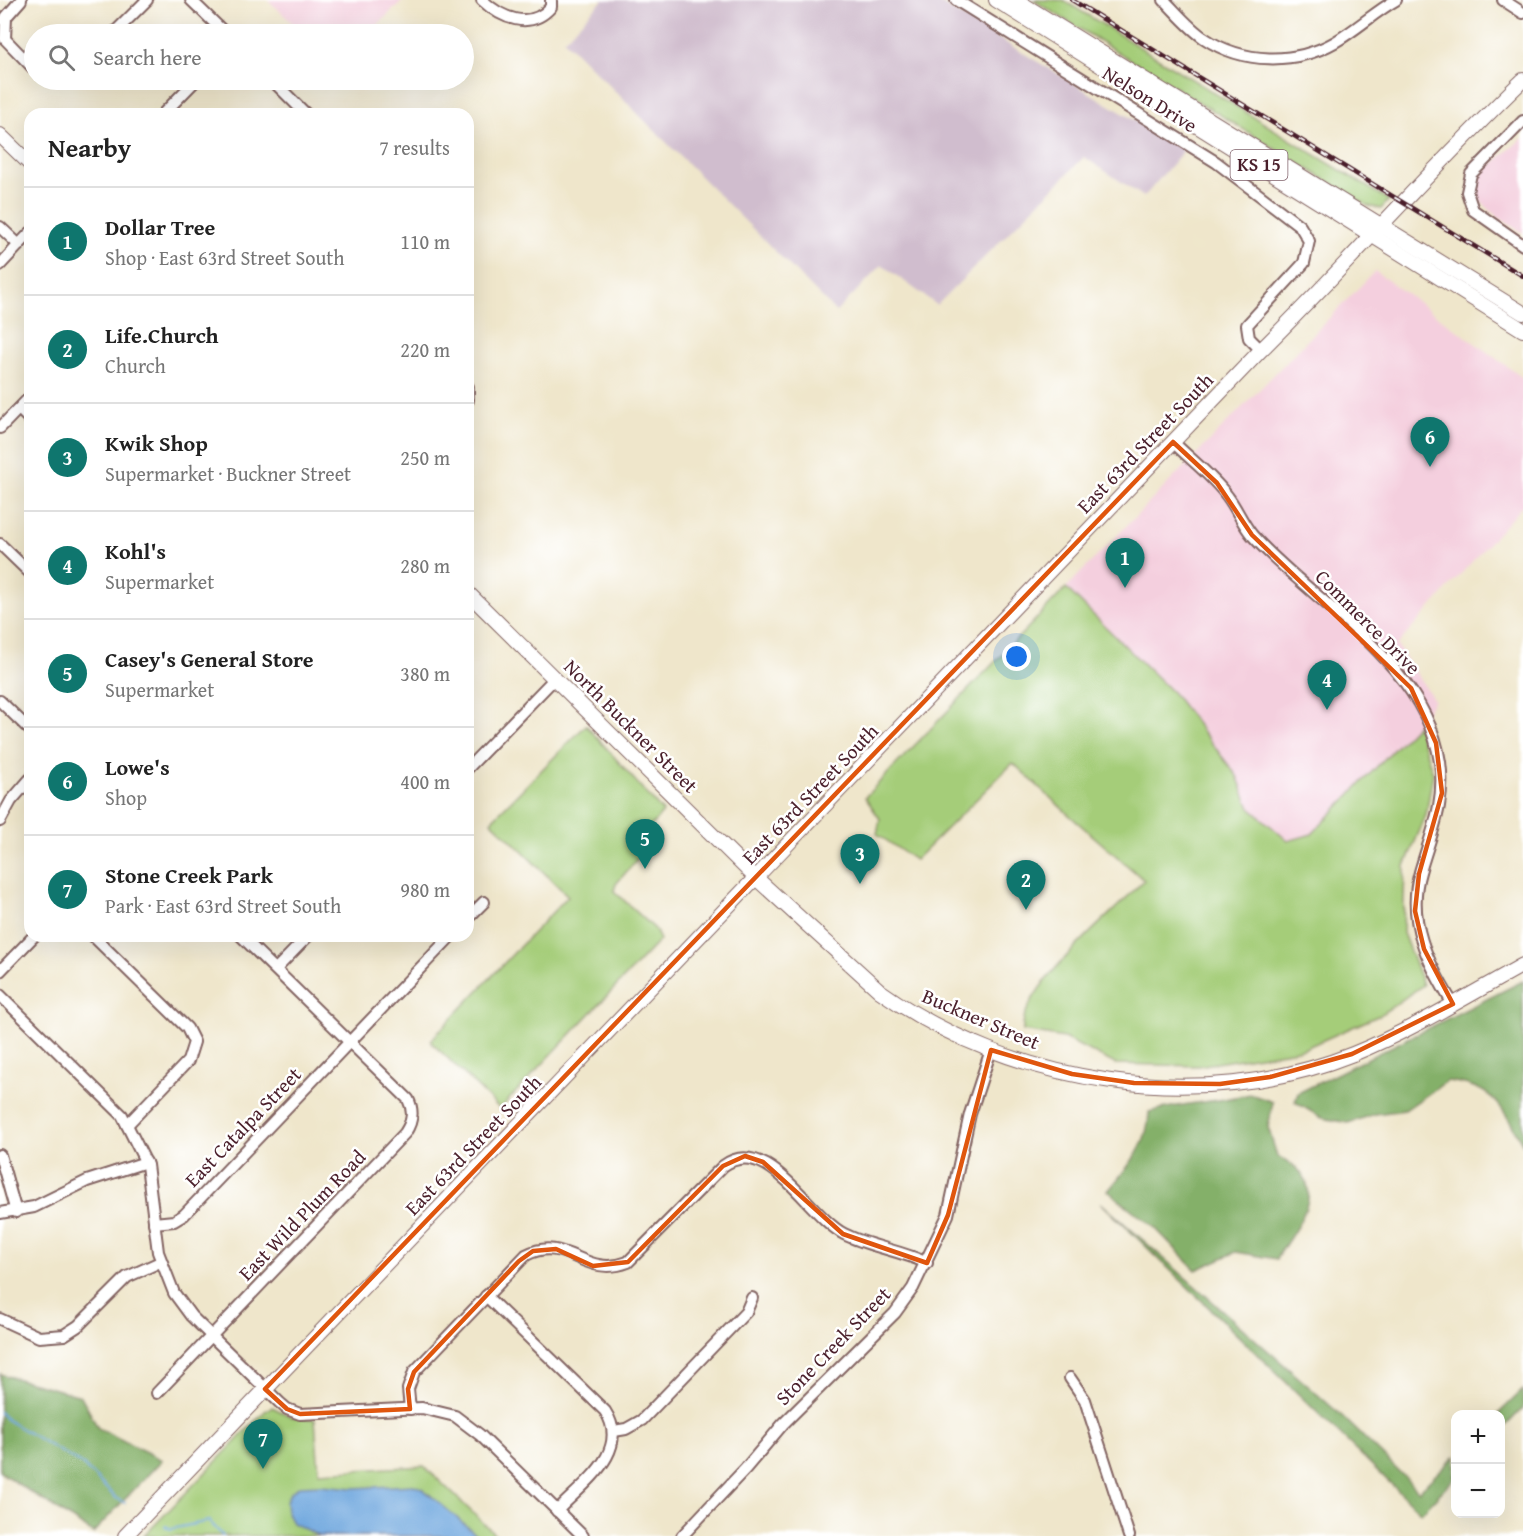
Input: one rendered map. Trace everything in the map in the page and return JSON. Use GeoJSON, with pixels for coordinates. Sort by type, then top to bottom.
{"type":"FeatureCollection","features":[{"type":"Feature","properties":{"kind":"main road","name":"KS 15"},"geometry":{"type":"LineString","coordinates":[[996,0],[1523,330]]}},
{"type":"Feature","properties":{"kind":"main road","name":"KS 15"},"geometry":{"type":"LineString","coordinates":[[1016,0],[1523,313]]}},
{"type":"Feature","properties":{"kind":"main road","name":"East 63rd Street South"},"geometry":{"type":"LineString","coordinates":[[128,1535],[265,1389],[761,882],[1173,442],[1523,80]]}},
{"type":"Feature","properties":{"kind":"main road"},"geometry":{"type":"LineString","coordinates":[[0,135],[24,158]]}},
{"type":"Feature","properties":{"kind":"main road","name":"North Buckner Street"},"geometry":{"type":"LineString","coordinates":[[474,599],[761,882]]}},
{"type":"Feature","properties":{"kind":"main road","name":"Buckner Street"},"geometry":{"type":"LineString","coordinates":[[761,882],[880,991],[944,1028],[991,1050],[1072,1074],[1134,1083],[1220,1084],[1270,1077],[1352,1054],[1403,1031],[1523,965]]}},
{"type":"Feature","properties":{"kind":"street"},"geometry":{"type":"LineString","coordinates":[[21,0],[8,13],[4,32],[7,43],[24,59]]}},
{"type":"Feature","properties":{"kind":"street"},"geometry":{"type":"LineString","coordinates":[[123,24],[147,0]]}},
{"type":"Feature","properties":{"kind":"street"},"geometry":{"type":"LineString","coordinates":[[191,0],[216,24]]}},
{"type":"Feature","properties":{"kind":"street"},"geometry":{"type":"LineString","coordinates":[[482,0],[502,17],[519,20],[531,19],[548,12],[551,0]]}},
{"type":"Feature","properties":{"kind":"street","name":"Nelson Drive"},"geometry":{"type":"LineString","coordinates":[[956,0],[1216,162],[1296,221],[1308,237],[1309,246],[1304,263],[1247,326],[1249,338],[1261,350]]}},
{"type":"Feature","properties":{"kind":"street"},"geometry":{"type":"LineString","coordinates":[[1164,0],[1205,39],[1240,54],[1269,59],[1301,56],[1324,48],[1396,0]]}},
{"type":"Feature","properties":{"kind":"street"},"geometry":{"type":"LineString","coordinates":[[1503,0],[1523,13]]}},
{"type":"Feature","properties":{"kind":"street"},"geometry":{"type":"LineString","coordinates":[[169,108],[186,90]]}},
{"type":"Feature","properties":{"kind":"street"},"geometry":{"type":"LineString","coordinates":[[282,90],[300,108]]}},
{"type":"Feature","properties":{"kind":"street"},"geometry":{"type":"LineString","coordinates":[[1523,121],[1471,174],[1467,192],[1473,210],[1523,245]]}},
{"type":"Feature","properties":{"kind":"street"},"geometry":{"type":"LineString","coordinates":[[0,227],[19,245]]}},
{"type":"Feature","properties":{"kind":"street"},"geometry":{"type":"LineString","coordinates":[[0,265],[24,240]]}},
{"type":"Feature","properties":{"kind":"street"},"geometry":{"type":"LineString","coordinates":[[0,428],[24,403]]}},
{"type":"Feature","properties":{"kind":"street"},"geometry":{"type":"LineString","coordinates":[[19,409],[24,414]]}},
{"type":"Feature","properties":{"kind":"street","name":"Commerce Drive"},"geometry":{"type":"LineString","coordinates":[[1173,442],[1217,483],[1252,535],[1377,651],[1411,688],[1421,707],[1436,743],[1442,793],[1436,826],[1419,874],[1415,911],[1424,949],[1452,1004]]}},
{"type":"Feature","properties":{"kind":"street"},"geometry":{"type":"LineString","coordinates":[[0,543],[24,567]]}},
{"type":"Feature","properties":{"kind":"street"},"geometry":{"type":"LineString","coordinates":[[474,762],[555,678]]}},
{"type":"Feature","properties":{"kind":"street"},"geometry":{"type":"LineString","coordinates":[[0,701],[24,724]]}},
{"type":"Feature","properties":{"kind":"street"},"geometry":{"type":"LineString","coordinates":[[0,820],[11,801],[24,786]]}},
{"type":"Feature","properties":{"kind":"street"},"geometry":{"type":"LineString","coordinates":[[474,912],[484,902]]}},
{"type":"Feature","properties":{"kind":"street"},"geometry":{"type":"LineString","coordinates":[[0,971],[28,942]]}},
{"type":"Feature","properties":{"kind":"street"},"geometry":{"type":"LineString","coordinates":[[99,942],[187,1028],[193,1038],[193,1051],[188,1061],[127,1125]]}},
{"type":"Feature","properties":{"kind":"street"},"geometry":{"type":"LineString","coordinates":[[247,942],[350,1042]]}},
{"type":"Feature","properties":{"kind":"street"},"geometry":{"type":"LineString","coordinates":[[276,969],[302,942]]}},
{"type":"Feature","properties":{"kind":"street","name":"East Catalpa Street"},"geometry":{"type":"LineString","coordinates":[[154,1223],[174,1221],[184,1215],[445,942]]}},
{"type":"Feature","properties":{"kind":"street"},"geometry":{"type":"LineString","coordinates":[[0,995],[109,1101],[127,1125],[146,1162],[160,1262],[184,1307],[265,1389],[287,1409],[300,1414],[410,1409],[439,1410],[455,1416],[480,1436],[583,1536]]}},
{"type":"Feature","properties":{"kind":"street","name":"East Wild Plum Road"},"geometry":{"type":"LineString","coordinates":[[157,1393],[402,1136],[412,1116],[408,1099],[350,1042]]}},
{"type":"Feature","properties":{"kind":"street","name":"Stone Creek Street"},"geometry":{"type":"LineString","coordinates":[[682,1536],[746,1468],[783,1424],[895,1313],[914,1288],[948,1215],[970,1114],[991,1050]]}},
{"type":"Feature","properties":{"kind":"street"},"geometry":{"type":"LineString","coordinates":[[0,1155],[16,1212]]}},
{"type":"Feature","properties":{"kind":"street"},"geometry":{"type":"LineString","coordinates":[[410,1409],[408,1389],[414,1371],[519,1261],[533,1251],[556,1249],[594,1266],[605,1268],[628,1262],[723,1166],[741,1157],[763,1162],[843,1234],[904,1252],[927,1263]]}},
{"type":"Feature","properties":{"kind":"street"},"geometry":{"type":"LineString","coordinates":[[0,1213],[16,1212],[51,1200],[87,1181],[146,1162]]}},
{"type":"Feature","properties":{"kind":"street"},"geometry":{"type":"LineString","coordinates":[[0,1319],[39,1337],[59,1337],[78,1326],[132,1273],[160,1262]]}},
{"type":"Feature","properties":{"kind":"street"},"geometry":{"type":"LineString","coordinates":[[486,1296],[605,1411],[614,1431],[610,1455],[557,1510]]}},
{"type":"Feature","properties":{"kind":"street"},"geometry":{"type":"LineString","coordinates":[[614,1431],[626,1429],[642,1420],[746,1312],[752,1298]]}},
{"type":"Feature","properties":{"kind":"street"},"geometry":{"type":"LineString","coordinates":[[1070,1378],[1085,1400],[1129,1536]]}},
{"type":"Feature","properties":{"kind":"highlighted area"},"geometry":{"type":"Polygon","coordinates":[[[1173,442],[1217,483],[1252,535],[1411,688],[1436,743],[1442,793],[1419,874],[1415,911],[1424,949],[1453,1004],[1352,1054],[1270,1077],[1220,1084],[1134,1083],[1072,1074],[991,1050],[948,1215],[927,1263],[843,1234],[763,1162],[745,1156],[723,1166],[628,1262],[593,1266],[556,1249],[533,1251],[519,1261],[414,1372],[408,1389],[410,1409],[300,1414],[287,1409],[265,1389],[1173,442]]]}},
{"type":"Feature","properties":{"kind":"shaded area"},"geometry":{"type":"Polygon","coordinates":[[[268,0],[403,0],[378,24],[293,24],[268,0]]]}},
{"type":"Feature","properties":{"kind":"shaded area"},"geometry":{"type":"Polygon","coordinates":[[[603,0],[935,0],[1184,150],[1144,197],[1084,157],[937,305],[882,265],[836,312],[564,40],[603,0]]]}},
{"type":"Feature","properties":{"kind":"shaded area"},"geometry":{"type":"Polygon","coordinates":[[[1523,138],[1523,233],[1496,216],[1477,197],[1477,184],[1485,170],[1523,138]]]}},
{"type":"Feature","properties":{"kind":"shaded area"},"geometry":{"type":"Polygon","coordinates":[[[1375,271],[1523,378],[1523,505],[1397,645],[1434,700],[1417,726],[1312,834],[1288,841],[1249,808],[1237,776],[1173,693],[1066,588],[1375,271]]]}},
{"type":"Feature","properties":{"kind":"green space"},"geometry":{"type":"Polygon","coordinates":[[[1033,0],[1063,0],[1389,200],[1381,209],[1368,206],[1033,0]]]}},
{"type":"Feature","properties":{"kind":"green space"},"geometry":{"type":"Polygon","coordinates":[[[1066,588],[1173,693],[1237,776],[1250,808],[1288,841],[1312,834],[1417,725],[1433,773],[1426,815],[1405,866],[1403,933],[1423,985],[1380,1015],[1303,1049],[1198,1066],[1115,1064],[1064,1038],[1023,1031],[1026,1013],[1036,994],[1052,973],[1071,951],[1144,880],[1013,763],[915,860],[877,834],[880,819],[865,797],[1066,588]]]}},
{"type":"Feature","properties":{"kind":"green space"},"geometry":{"type":"Polygon","coordinates":[[[586,725],[663,812],[647,831],[655,838],[616,884],[614,891],[655,929],[660,940],[500,1109],[430,1041],[568,896],[491,821],[586,725]]]}},
{"type":"Feature","properties":{"kind":"green space"},"geometry":{"type":"Polygon","coordinates":[[[1523,981],[1523,1145],[1495,1101],[1487,1093],[1463,1084],[1447,1081],[1405,1110],[1375,1114],[1348,1123],[1322,1118],[1295,1102],[1298,1093],[1523,981]]]}},
{"type":"Feature","properties":{"kind":"green space"},"geometry":{"type":"Polygon","coordinates":[[[1250,1094],[1273,1102],[1268,1127],[1277,1156],[1294,1167],[1304,1178],[1308,1190],[1307,1203],[1295,1230],[1276,1259],[1236,1252],[1196,1270],[1155,1228],[1108,1191],[1141,1146],[1149,1112],[1250,1094]]]}},
{"type":"Feature","properties":{"kind":"green space"},"geometry":{"type":"Polygon","coordinates":[[[1100,1202],[1342,1416],[1419,1491],[1451,1460],[1451,1482],[1421,1513],[1100,1202]]]}},
{"type":"Feature","properties":{"kind":"green space"},"geometry":{"type":"Polygon","coordinates":[[[0,1374],[81,1396],[98,1428],[162,1460],[93,1533],[0,1472],[0,1374]]]}},
{"type":"Feature","properties":{"kind":"green space"},"geometry":{"type":"Polygon","coordinates":[[[1523,1390],[1523,1408],[1505,1427],[1505,1410],[1502,1410],[1523,1390]]]}},
{"type":"Feature","properties":{"kind":"green space"},"geometry":{"type":"Polygon","coordinates":[[[272,1407],[292,1417],[315,1419],[319,1472],[424,1466],[497,1536],[144,1536],[265,1411],[272,1407]]]}},
{"type":"Feature","properties":{"kind":"water"},"geometry":{"type":"Polygon","coordinates":[[[321,1485],[353,1488],[414,1485],[423,1489],[478,1536],[319,1536],[292,1523],[287,1513],[286,1502],[290,1493],[299,1486],[321,1485]]]}},
{"type":"Feature","properties":{"kind":"waterway"},"geometry":{"type":"LineString","coordinates":[[0,1412],[7,1420],[83,1465],[116,1498],[125,1503]]}},
{"type":"Feature","properties":{"kind":"waterway"},"geometry":{"type":"LineString","coordinates":[[165,1526],[171,1529],[209,1521],[223,1536]]}},
{"type":"Feature","properties":{"kind":"railway"},"geometry":{"type":"LineString","coordinates":[[1072,0],[1523,276]]}},
{"type":"Feature","properties":{"kind":"place","name":"Lowe's"},"geometry":{"type":"Point","coordinates":[1430,467]}},
{"type":"Feature","properties":{"kind":"place","name":"Dollar Tree"},"geometry":{"type":"Point","coordinates":[1125,588]}},
{"type":"Feature","properties":{"kind":"place","name":"Kohl's"},"geometry":{"type":"Point","coordinates":[1327,710]}},
{"type":"Feature","properties":{"kind":"place","name":"Casey's General Store"},"geometry":{"type":"Point","coordinates":[645,869]}},
{"type":"Feature","properties":{"kind":"place","name":"Kwik Shop"},"geometry":{"type":"Point","coordinates":[860,884]}},
{"type":"Feature","properties":{"kind":"place","name":"Life.Church"},"geometry":{"type":"Point","coordinates":[1026,910]}},
{"type":"Feature","properties":{"kind":"place","name":"Stone Creek Park"},"geometry":{"type":"Point","coordinates":[263,1469]}}]}
